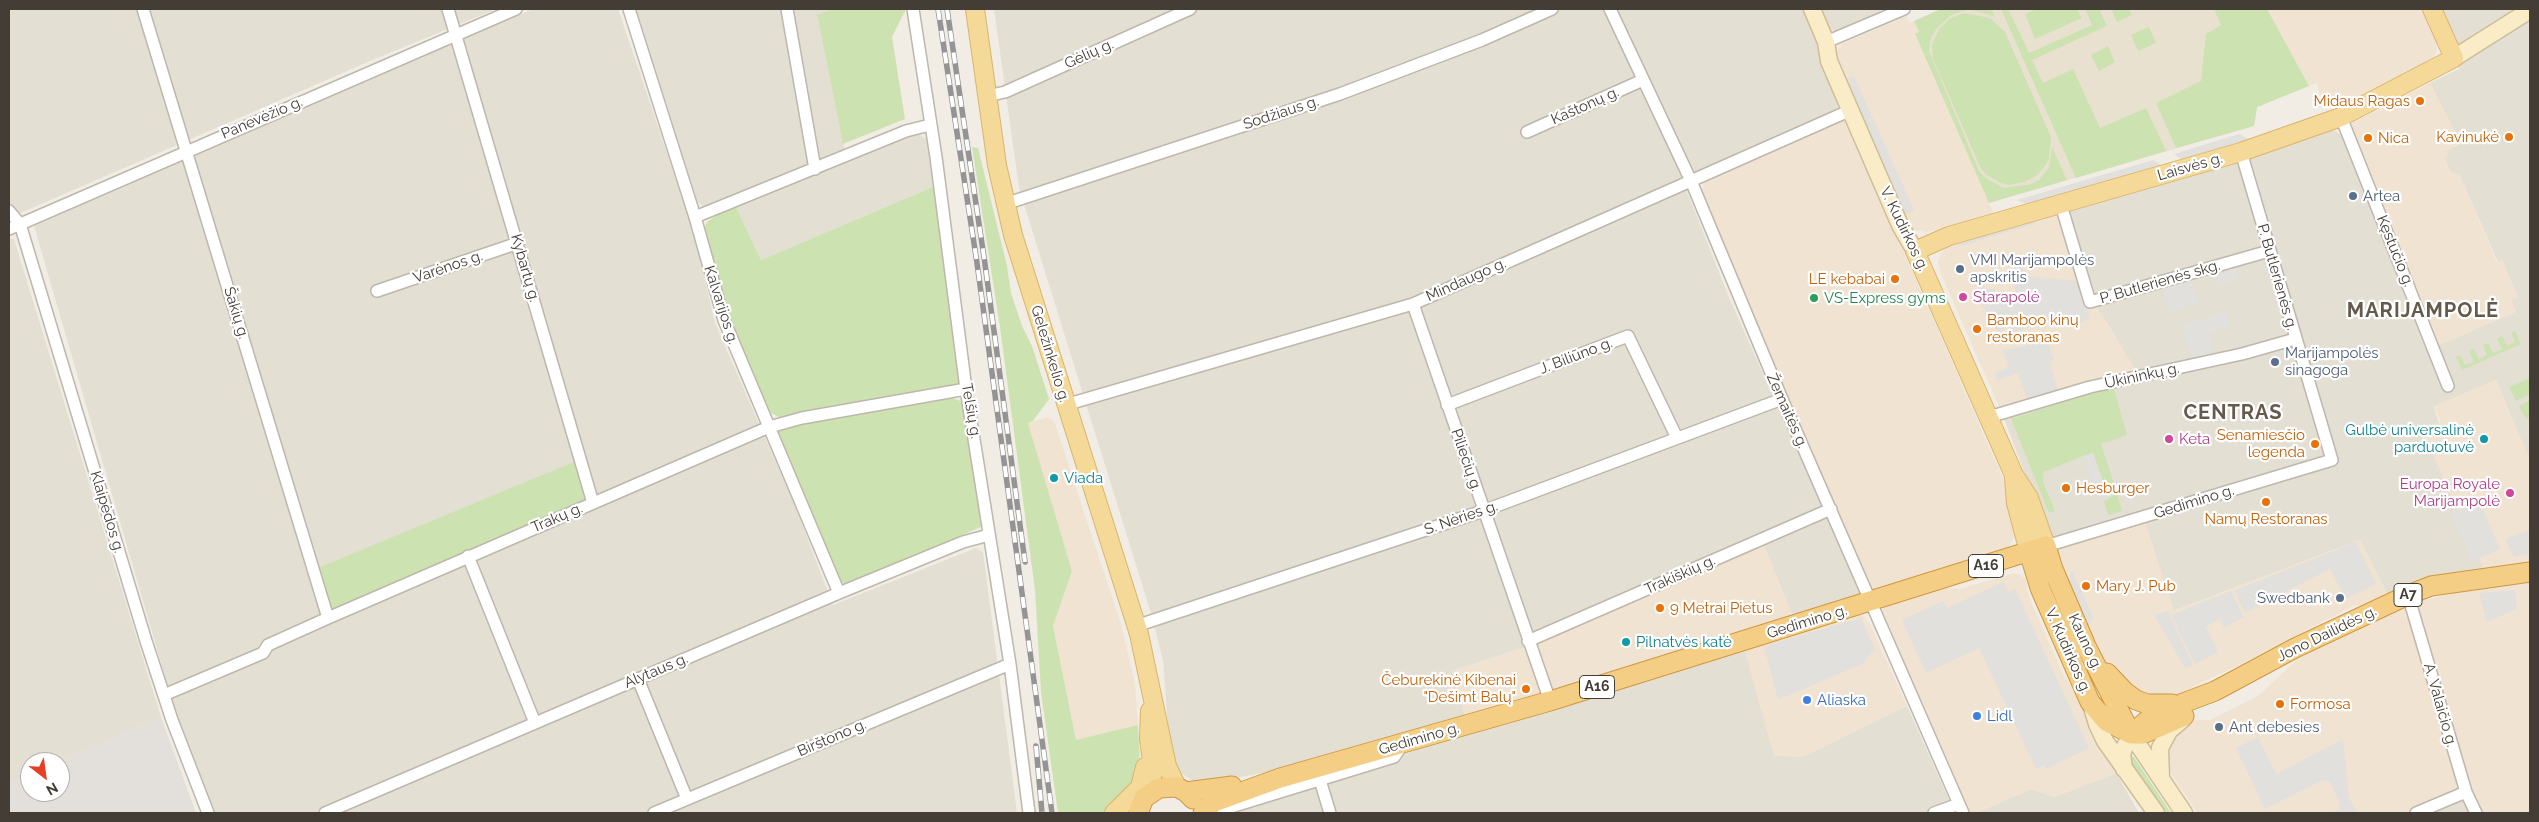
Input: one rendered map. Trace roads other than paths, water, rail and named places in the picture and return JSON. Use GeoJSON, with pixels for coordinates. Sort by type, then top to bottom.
{"type":"FeatureCollection","features":[{"type":"Feature","properties":{"kind":"highway","name":"Gedimino g."},"geometry":{"type":"LineString","coordinates":[[1203,813],[1214,802],[1280,778],[1550,701],[2038,549]]}},
{"type":"Feature","properties":{"kind":"highway","name":"Kauno g."},"geometry":{"type":"LineString","coordinates":[[2038,549],[2053,569],[2086,646],[2130,734]]}},
{"type":"Feature","properties":{"kind":"highway","name":"V. Kudirkos g."},"geometry":{"type":"LineString","coordinates":[[2038,549],[2040,588],[2090,702]]}},
{"type":"Feature","properties":{"kind":"highway","name":"Jono Dailidės g."},"geometry":{"type":"LineString","coordinates":[[2187,708],[2295,648],[2408,595],[2431,586],[2530,572]]}},
{"type":"Feature","properties":{"kind":"highway"},"geometry":{"type":"LineString","coordinates":[[2086,646],[2111,678],[2136,700],[2157,705],[2187,708]]}},
{"type":"Feature","properties":{"kind":"highway"},"geometry":{"type":"LineString","coordinates":[[2090,702],[2106,721],[2130,734],[2149,718],[2187,708]]}},
{"type":"Feature","properties":{"kind":"highway","name":"Gedimino g."},"geometry":{"type":"LineString","coordinates":[[1151,791],[1168,786],[1181,790],[1210,790],[1280,778]]}},
{"type":"Feature","properties":{"kind":"highway"},"geometry":{"type":"LineString","coordinates":[[1181,790],[1193,799],[1198,813]]}},
{"type":"Feature","properties":{"kind":"highway"},"geometry":{"type":"LineString","coordinates":[[1138,813],[1144,798],[1151,791]]}},
{"type":"Feature","properties":{"kind":"main road","name":"Geležinkelio g."},"geometry":{"type":"LineString","coordinates":[[975,9],[1005,204],[1065,405],[1136,626],[1160,726],[1167,766],[1181,790]]}},
{"type":"Feature","properties":{"kind":"main road","name":"V. Kudirkos g."},"geometry":{"type":"LineString","coordinates":[[1812,9],[1826,42],[1829,61],[1850,110],[1903,230],[1916,250],[2014,475],[2016,503],[2038,549]]}},
{"type":"Feature","properties":{"kind":"main road"},"geometry":{"type":"LineString","coordinates":[[2432,9],[2454,58],[2530,10]]}},
{"type":"Feature","properties":{"kind":"main road","name":"Laisvės g."},"geometry":{"type":"LineString","coordinates":[[1916,250],[1944,237],[2241,152],[2341,117],[2454,58]]}},
{"type":"Feature","properties":{"kind":"main road"},"geometry":{"type":"LineString","coordinates":[[1903,230],[1926,238],[1944,237]]}},
{"type":"Feature","properties":{"kind":"main road","name":"Geležinkelio g."},"geometry":{"type":"LineString","coordinates":[[1151,693],[1149,739],[1153,769],[1151,791]]}},
{"type":"Feature","properties":{"kind":"main road","name":"V. Kudirkos g."},"geometry":{"type":"LineString","coordinates":[[2090,702],[2097,724],[2124,769],[2156,813]]}},
{"type":"Feature","properties":{"kind":"main road"},"geometry":{"type":"LineString","coordinates":[[2162,781],[2160,748],[2168,731],[2187,708]]}},
{"type":"Feature","properties":{"kind":"main road"},"geometry":{"type":"LineString","coordinates":[[2124,769],[2122,753],[2130,734]]}},
{"type":"Feature","properties":{"kind":"main road"},"geometry":{"type":"LineString","coordinates":[[2130,734],[2184,813]]}},
{"type":"Feature","properties":{"kind":"main road"},"geometry":{"type":"LineString","coordinates":[[1114,813],[1127,802],[1144,778],[1149,739]]}},
{"type":"Feature","properties":{"kind":"street","name":"Šakių g."},"geometry":{"type":"LineString","coordinates":[[143,9],[328,618]]}},
{"type":"Feature","properties":{"kind":"street","name":"Kybartų g."},"geometry":{"type":"LineString","coordinates":[[448,9],[457,34],[593,503]]}},
{"type":"Feature","properties":{"kind":"street","name":"Panevėžio g."},"geometry":{"type":"LineString","coordinates":[[9,229],[187,150],[516,9]]}},
{"type":"Feature","properties":{"kind":"street","name":"Kalvarijos g."},"geometry":{"type":"LineString","coordinates":[[629,9],[695,217],[724,320],[839,593]]}},
{"type":"Feature","properties":{"kind":"street"},"geometry":{"type":"LineString","coordinates":[[787,9],[815,170]]}},
{"type":"Feature","properties":{"kind":"street","name":"Telšių g."},"geometry":{"type":"LineString","coordinates":[[913,9],[966,388],[1010,664],[1029,813]]}},
{"type":"Feature","properties":{"kind":"street","name":"Gėlių g."},"geometry":{"type":"LineString","coordinates":[[987,96],[1005,92],[1190,9]]}},
{"type":"Feature","properties":{"kind":"street","name":"Sodžiaus g."},"geometry":{"type":"LineString","coordinates":[[1005,204],[1340,94],[1482,40],[1552,9]]}},
{"type":"Feature","properties":{"kind":"street","name":"Žemaitės g."},"geometry":{"type":"LineString","coordinates":[[1610,9],[1691,181],[1782,399],[1961,809]]}},
{"type":"Feature","properties":{"kind":"street"},"geometry":{"type":"LineString","coordinates":[[1826,42],[1904,9]]}},
{"type":"Feature","properties":{"kind":"street","name":"Kaštonų g."},"geometry":{"type":"LineString","coordinates":[[1526,132],[1643,80]]}},
{"type":"Feature","properties":{"kind":"street","name":"Mindaugo g."},"geometry":{"type":"LineString","coordinates":[[1065,405],[1413,304],[1850,110]]}},
{"type":"Feature","properties":{"kind":"street","name":"Kęstučio g."},"geometry":{"type":"LineString","coordinates":[[2341,117],[2448,386]]}},
{"type":"Feature","properties":{"kind":"street"},"geometry":{"type":"LineString","coordinates":[[695,217],[815,170],[906,131],[930,125]]}},
{"type":"Feature","properties":{"kind":"street","name":"P. Butlerienės g."},"geometry":{"type":"LineString","coordinates":[[2241,152],[2332,460]]}},
{"type":"Feature","properties":{"kind":"street","name":"P. Butlerienės skg."},"geometry":{"type":"LineString","coordinates":[[2061,205],[2090,302],[2269,251]]}},
{"type":"Feature","properties":{"kind":"street","name":"Klaipėdos g."},"geometry":{"type":"LineString","coordinates":[[9,211],[20,224],[164,695],[208,813]]}},
{"type":"Feature","properties":{"kind":"street","name":"Varėnos g."},"geometry":{"type":"LineString","coordinates":[[377,291],[518,243]]}},
{"type":"Feature","properties":{"kind":"street","name":"Piliečių g."},"geometry":{"type":"LineString","coordinates":[[1413,304],[1550,701]]}},
{"type":"Feature","properties":{"kind":"street","name":"J. Biliūno g."},"geometry":{"type":"LineString","coordinates":[[1447,405],[1628,336],[1677,438]]}},
{"type":"Feature","properties":{"kind":"street","name":"Ūkininkų g."},"geometry":{"type":"LineString","coordinates":[[1989,417],[2090,387],[2242,354],[2295,339]]}},
{"type":"Feature","properties":{"kind":"street","name":"Trakų g."},"geometry":{"type":"LineString","coordinates":[[164,695],[263,653],[268,646],[328,618],[769,427],[802,418],[966,388]]}},
{"type":"Feature","properties":{"kind":"street","name":"S. Nėries g."},"geometry":{"type":"LineString","coordinates":[[1136,626],[1483,511],[1782,399]]}},
{"type":"Feature","properties":{"kind":"street","name":"Gedimino g."},"geometry":{"type":"LineString","coordinates":[[2038,549],[2332,460]]}},
{"type":"Feature","properties":{"kind":"street","name":"Trakiškių g."},"geometry":{"type":"LineString","coordinates":[[1528,641],[1831,509]]}},
{"type":"Feature","properties":{"kind":"street","name":"Alytaus g."},"geometry":{"type":"LineString","coordinates":[[325,813],[839,593],[963,542],[989,534]]}},
{"type":"Feature","properties":{"kind":"street"},"geometry":{"type":"LineString","coordinates":[[468,556],[535,723]]}},
{"type":"Feature","properties":{"kind":"street","name":"A. Valaičio g."},"geometry":{"type":"LineString","coordinates":[[2408,595],[2466,792],[2476,813]]}},
{"type":"Feature","properties":{"kind":"street","name":"Birštono g."},"geometry":{"type":"LineString","coordinates":[[654,813],[1010,664]]}},
{"type":"Feature","properties":{"kind":"street"},"geometry":{"type":"LineString","coordinates":[[638,679],[687,799]]}},
{"type":"Feature","properties":{"kind":"street"},"geometry":{"type":"LineString","coordinates":[[1220,813],[1230,807],[1394,757],[1404,743]]}},
{"type":"Feature","properties":{"kind":"street"},"geometry":{"type":"LineString","coordinates":[[1320,780],[1330,813]]}},
{"type":"Feature","properties":{"kind":"street"},"geometry":{"type":"LineString","coordinates":[[2416,813],[2466,792]]}},
{"type":"Feature","properties":{"kind":"street"},"geometry":{"type":"LineString","coordinates":[[1934,813],[1961,809]]}},
{"type":"Feature","properties":{"kind":"railway"},"geometry":{"type":"LineString","coordinates":[[938,9],[977,263],[1052,813]]}},
{"type":"Feature","properties":{"kind":"railway"},"geometry":{"type":"LineString","coordinates":[[947,9],[985,264],[1025,562]]}},
{"type":"Feature","properties":{"kind":"railway"},"geometry":{"type":"LineString","coordinates":[[1036,746],[1042,813]]}},
{"type":"Feature","properties":{"kind":"place","name":"Midaus Ragas"},"geometry":{"type":"Point","coordinates":[2420,101]}},
{"type":"Feature","properties":{"kind":"place","name":"Kavinukė"},"geometry":{"type":"Point","coordinates":[2509,137]}},
{"type":"Feature","properties":{"kind":"place","name":"Nica"},"geometry":{"type":"Point","coordinates":[2368,138]}},
{"type":"Feature","properties":{"kind":"place","name":"Artea"},"geometry":{"type":"Point","coordinates":[2353,196]}},
{"type":"Feature","properties":{"kind":"place","name":"VMI Marijampolės apskritis"},"geometry":{"type":"Point","coordinates":[1960,269]}},
{"type":"Feature","properties":{"kind":"place","name":"LE kebabai"},"geometry":{"type":"Point","coordinates":[1895,279]}},
{"type":"Feature","properties":{"kind":"place","name":"Starapolė"},"geometry":{"type":"Point","coordinates":[1963,297]}},
{"type":"Feature","properties":{"kind":"place","name":"VS-Express gyms"},"geometry":{"type":"Point","coordinates":[1814,298]}},
{"type":"Feature","properties":{"kind":"place","name":"Bamboo kinų restoranas"},"geometry":{"type":"Point","coordinates":[1977,329]}},
{"type":"Feature","properties":{"kind":"place","name":"Marijampolės sinagoga"},"geometry":{"type":"Point","coordinates":[2275,362]}},
{"type":"Feature","properties":{"kind":"place","name":"Keta"},"geometry":{"type":"Point","coordinates":[2169,439]}},
{"type":"Feature","properties":{"kind":"place","name":"Gulbė universalinė parduotuvė"},"geometry":{"type":"Point","coordinates":[2484,439]}},
{"type":"Feature","properties":{"kind":"place","name":"Senamiesčio legenda"},"geometry":{"type":"Point","coordinates":[2315,444]}},
{"type":"Feature","properties":{"kind":"place","name":"Viada"},"geometry":{"type":"Point","coordinates":[1054,478]}},
{"type":"Feature","properties":{"kind":"place","name":"Hesburger"},"geometry":{"type":"Point","coordinates":[2066,488]}},
{"type":"Feature","properties":{"kind":"place","name":"Europa Royale Marijampolė"},"geometry":{"type":"Point","coordinates":[2510,493]}},
{"type":"Feature","properties":{"kind":"place","name":"Namų Restoranas"},"geometry":{"type":"Point","coordinates":[2266,502]}},
{"type":"Feature","properties":{"kind":"place","name":"Mary J. Pub"},"geometry":{"type":"Point","coordinates":[2086,586]}},
{"type":"Feature","properties":{"kind":"place","name":"Swedbank"},"geometry":{"type":"Point","coordinates":[2340,598]}},
{"type":"Feature","properties":{"kind":"place","name":"9 Metrai Pietus"},"geometry":{"type":"Point","coordinates":[1660,608]}},
{"type":"Feature","properties":{"kind":"place","name":"Pilnatvės katė"},"geometry":{"type":"Point","coordinates":[1626,642]}},
{"type":"Feature","properties":{"kind":"place","name":"Čeburekinė Kibenai \"Dešimt Balų\""},"geometry":{"type":"Point","coordinates":[1526,689]}},
{"type":"Feature","properties":{"kind":"place","name":"Aliaska"},"geometry":{"type":"Point","coordinates":[1807,700]}},
{"type":"Feature","properties":{"kind":"place","name":"Formosa"},"geometry":{"type":"Point","coordinates":[2280,704]}},
{"type":"Feature","properties":{"kind":"place","name":"Lidl"},"geometry":{"type":"Point","coordinates":[1977,716]}},
{"type":"Feature","properties":{"kind":"place","name":"Ant debesies"},"geometry":{"type":"Point","coordinates":[2219,727]}},
{"type":"Feature","properties":{"kind":"district","name":"MARIJAMPOLĖ"},"geometry":{"type":"Point","coordinates":[2423,311]}},
{"type":"Feature","properties":{"kind":"district","name":"CENTRAS"},"geometry":{"type":"Point","coordinates":[2233,413]}}]}
